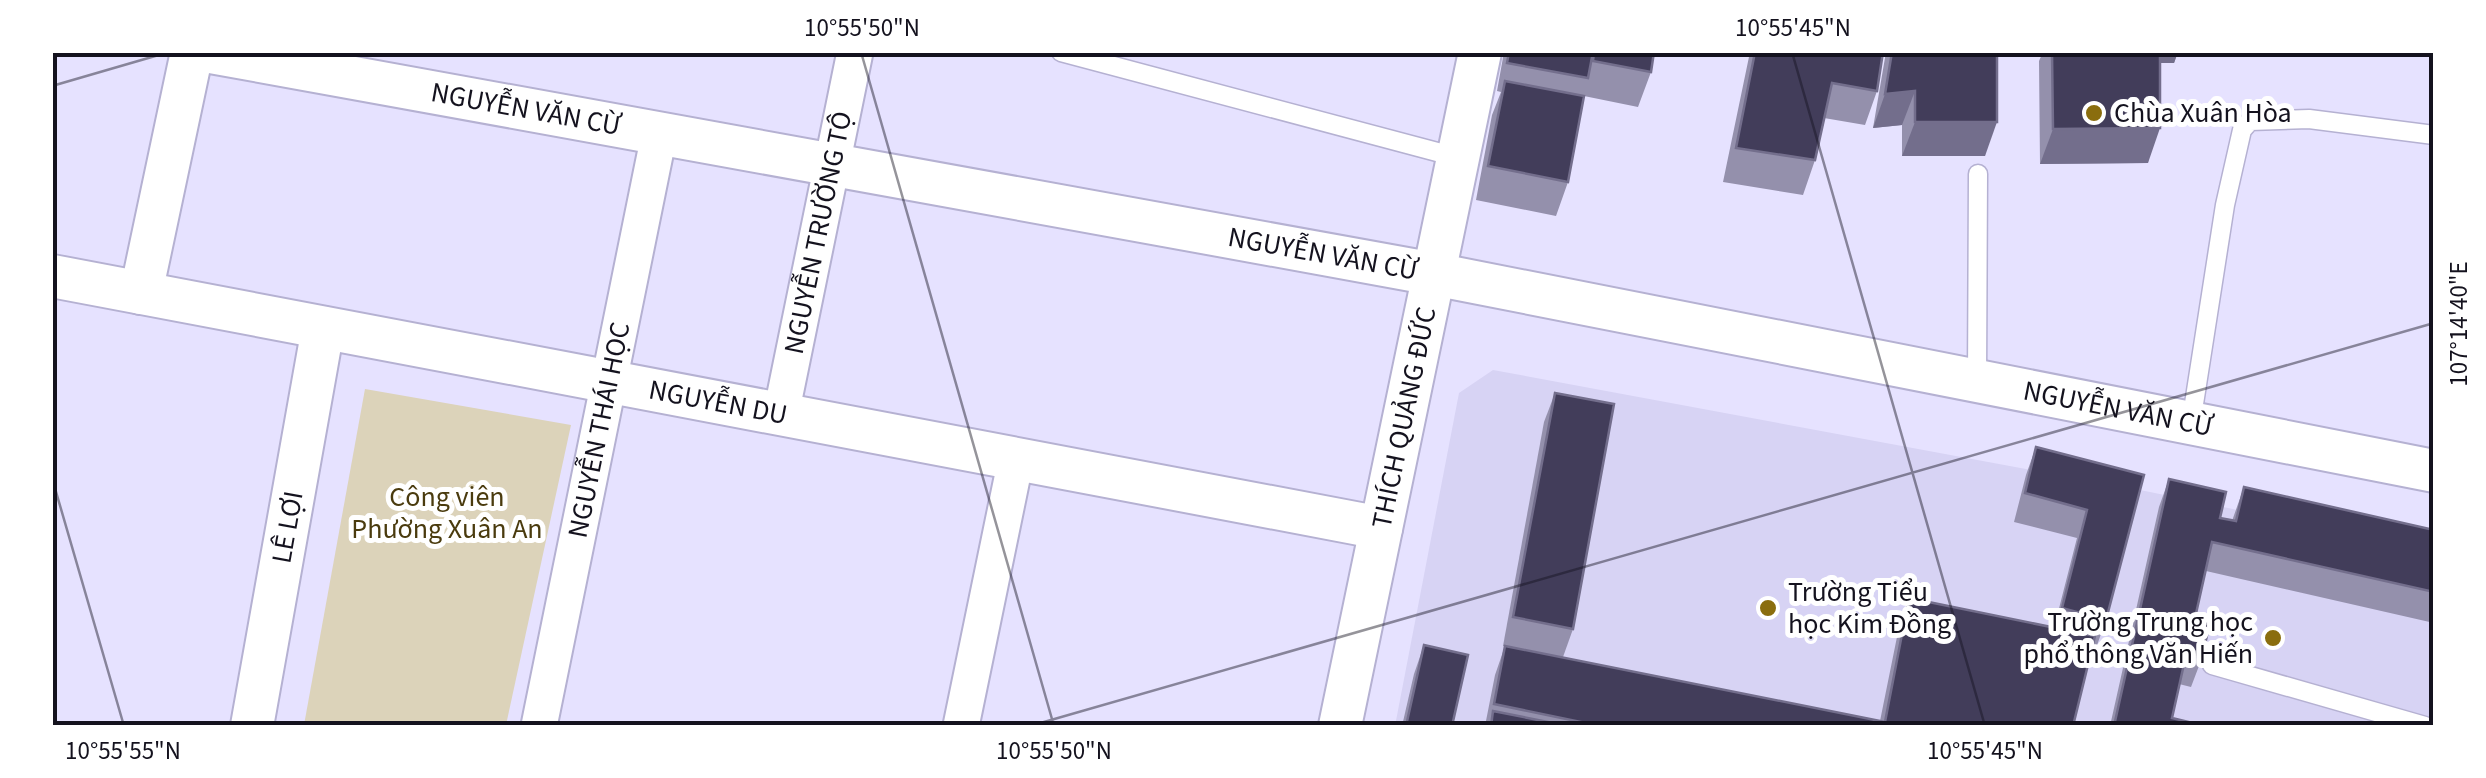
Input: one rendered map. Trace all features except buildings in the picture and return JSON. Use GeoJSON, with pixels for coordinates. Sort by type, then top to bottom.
{"type":"FeatureCollection","features":[{"type":"Feature","properties":{"kind":"street"},"geometry":{"type":"LineString","coordinates":[[141,293],[192,52]]}},
{"type":"Feature","properties":{"kind":"street","name":"NGUYỄN VĂN CỪ"},"geometry":{"type":"LineString","coordinates":[[211,52],[1434,274],[2434,471]]}},
{"type":"Feature","properties":{"kind":"street","name":"NGUYỄN TRƯỜNG TỘ"},"geometry":{"type":"LineString","coordinates":[[781,414],[854,52]]}},
{"type":"Feature","properties":{"kind":"street","name":"THÍCH QUẢNG ĐỨC"},"geometry":{"type":"LineString","coordinates":[[1340,726],[1480,52]]}},
{"type":"Feature","properties":{"kind":"street","name":"NGUYỄN THÁI HỌC"},"geometry":{"type":"LineString","coordinates":[[539,726],[660,134]]}},
{"type":"Feature","properties":{"kind":"street","name":"NGUYỄN DU"},"geometry":{"type":"LineString","coordinates":[[52,276],[1381,528]]}},
{"type":"Feature","properties":{"kind":"street","name":"LÊ LỢI"},"geometry":{"type":"LineString","coordinates":[[252,726],[324,328]]}},
{"type":"Feature","properties":{"kind":"street"},"geometry":{"type":"LineString","coordinates":[[961,726],[1016,459]]}},
{"type":"Feature","properties":{"kind":"lane"},"geometry":{"type":"LineString","coordinates":[[1060,52],[1458,158]]}},
{"type":"Feature","properties":{"kind":"lane"},"geometry":{"type":"LineString","coordinates":[[2191,423],[2225,206],[2242,130],[2250,121],[2309,118],[2434,135]]}},
{"type":"Feature","properties":{"kind":"lane"},"geometry":{"type":"LineString","coordinates":[[1977,381],[1978,174]]}},
{"type":"Feature","properties":{"kind":"lane"},"geometry":{"type":"LineString","coordinates":[[2212,665],[2425,726]]}},
{"type":"Feature","properties":{"kind":"shaded area","name":"Trường Tiểu học Kim Đồng"},"geometry":{"type":"Polygon","coordinates":[[[1493,370],[2145,491],[2433,550],[2433,725],[1395,726],[1459,393],[1493,370]]]}},
{"type":"Feature","properties":{"kind":"green space","name":"Công viên Phường Xuân An"},"geometry":{"type":"Polygon","coordinates":[[[365,389],[571,425],[506,725],[304,725],[365,389]]]}},
{"type":"Feature","properties":{"kind":"place","name":"Chùa Xuân Hòa"},"geometry":{"type":"Point","coordinates":[2094,113]}},
{"type":"Feature","properties":{"kind":"place","name":"Trường Tiểu học Kim Đồng"},"geometry":{"type":"Point","coordinates":[1768,608]}},
{"type":"Feature","properties":{"kind":"place","name":"Trường Trung học phổ thông Văn Hiến"},"geometry":{"type":"Point","coordinates":[2273,638]}}]}
